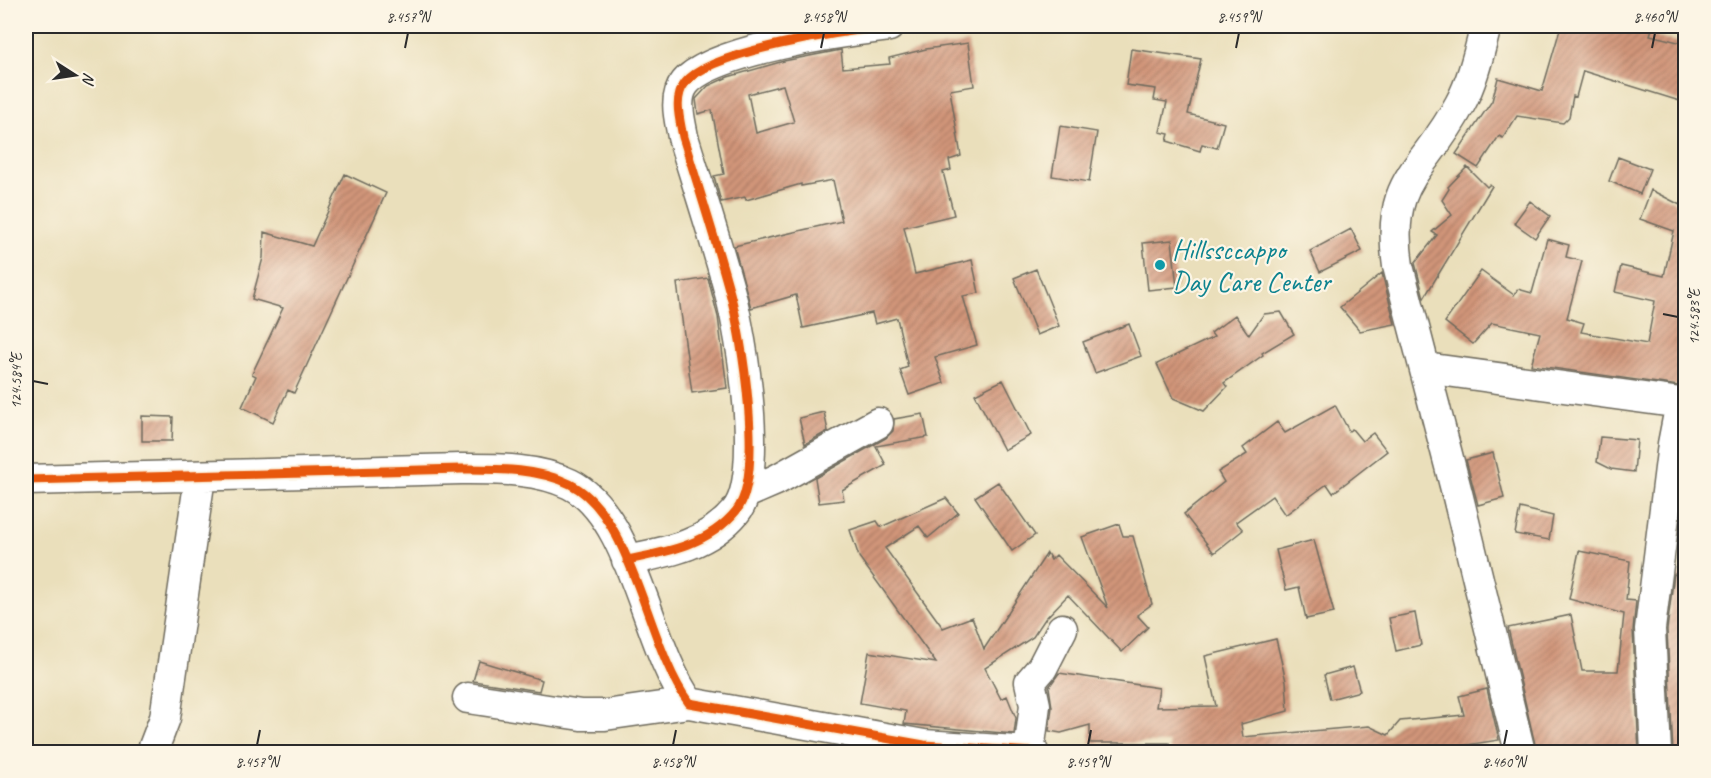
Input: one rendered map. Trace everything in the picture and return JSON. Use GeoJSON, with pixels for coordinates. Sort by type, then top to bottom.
{"type":"FeatureCollection","features":[{"type":"Feature","properties":{"kind":"street"},"geometry":{"type":"LineString","coordinates":[[627,560],[675,550],[705,538],[738,510],[746,493],[750,424],[741,351],[731,296],[683,137],[679,112],[681,91],[694,75],[729,58],[813,38],[889,26]]}},
{"type":"Feature","properties":{"kind":"street"},"geometry":{"type":"LineString","coordinates":[[1486,26],[1476,65],[1460,105],[1407,180],[1394,220],[1398,266],[1520,753]]}},
{"type":"Feature","properties":{"kind":"street"},"geometry":{"type":"LineString","coordinates":[[1425,368],[1683,403],[1673,444],[1650,629],[1656,753]]}},
{"type":"Feature","properties":{"kind":"street"},"geometry":{"type":"LineString","coordinates":[[746,493],[776,480],[878,423]]}},
{"type":"Feature","properties":{"kind":"street"},"geometry":{"type":"LineString","coordinates":[[26,480],[461,469],[502,469],[541,474],[569,484],[590,496],[607,520],[627,560],[668,669],[689,703]]}},
{"type":"Feature","properties":{"kind":"street"},"geometry":{"type":"LineString","coordinates":[[152,753],[165,718],[200,477]]}},
{"type":"Feature","properties":{"kind":"street"},"geometry":{"type":"LineString","coordinates":[[468,698],[581,715],[604,715],[689,703],[924,745],[1018,752],[1035,705],[1030,682],[1042,668],[1062,629]]}},
{"type":"Feature","properties":{"kind":"building"},"geometry":{"type":"Polygon","coordinates":[[[1561,26],[1653,26],[1650,35],[1686,44],[1686,103],[1583,71],[1576,97],[1573,96],[1569,117],[1563,123],[1517,116],[1503,138],[1499,136],[1478,168],[1456,154],[1492,101],[1498,78],[1542,91],[1561,26]]]}},
{"type":"Feature","properties":{"kind":"building"},"geometry":{"type":"Polygon","coordinates":[[[968,43],[974,86],[950,90],[961,156],[949,160],[951,170],[943,172],[954,215],[904,227],[915,274],[972,260],[979,293],[963,296],[977,345],[935,357],[944,383],[909,395],[900,370],[908,367],[897,318],[875,324],[872,313],[803,328],[796,295],[751,308],[734,246],[842,221],[833,180],[801,186],[801,184],[746,200],[745,197],[721,202],[714,176],[724,174],[712,110],[698,114],[696,99],[708,86],[728,77],[784,61],[841,50],[843,68],[890,64],[889,58],[926,49],[968,43]],[[783,85],[748,94],[756,133],[794,122],[783,85]]]}},
{"type":"Feature","properties":{"kind":"building"},"geometry":{"type":"Polygon","coordinates":[[[1131,49],[1201,59],[1188,114],[1224,123],[1217,148],[1202,144],[1200,151],[1167,141],[1169,134],[1160,132],[1167,102],[1154,100],[1156,89],[1126,85],[1131,49]]]}},
{"type":"Feature","properties":{"kind":"building"},"geometry":{"type":"Polygon","coordinates":[[[1060,126],[1097,132],[1089,182],[1052,176],[1060,126]]]}},
{"type":"Feature","properties":{"kind":"building"},"geometry":{"type":"Polygon","coordinates":[[[1618,157],[1650,169],[1640,194],[1609,181],[1618,157]]]}},
{"type":"Feature","properties":{"kind":"building"},"geometry":{"type":"Polygon","coordinates":[[[1467,167],[1487,187],[1490,184],[1492,186],[1424,298],[1415,263],[1437,235],[1432,232],[1452,215],[1442,200],[1448,187],[1467,167]]]}},
{"type":"Feature","properties":{"kind":"building"},"geometry":{"type":"Polygon","coordinates":[[[345,174],[386,193],[294,393],[288,390],[273,422],[242,407],[256,376],[252,374],[283,308],[252,299],[263,258],[264,232],[312,246],[345,174]]]}},
{"type":"Feature","properties":{"kind":"building"},"geometry":{"type":"Polygon","coordinates":[[[1651,190],[1686,208],[1686,387],[1531,365],[1540,333],[1492,323],[1473,344],[1445,322],[1481,271],[1514,295],[1518,289],[1532,293],[1547,239],[1569,245],[1566,257],[1582,261],[1567,318],[1584,323],[1581,332],[1647,344],[1655,301],[1615,292],[1621,266],[1664,276],[1674,231],[1640,219],[1651,190]]]}},
{"type":"Feature","properties":{"kind":"building"},"geometry":{"type":"Polygon","coordinates":[[[1530,201],[1550,216],[1535,238],[1514,223],[1530,201]]]}},
{"type":"Feature","properties":{"kind":"building"},"geometry":{"type":"Polygon","coordinates":[[[1351,229],[1362,251],[1320,272],[1310,251],[1351,229]]]}},
{"type":"Feature","properties":{"kind":"building","name":"Hillssccappo Day Care Center"},"geometry":{"type":"Polygon","coordinates":[[[1172,240],[1177,287],[1148,290],[1143,243],[1172,240]]]}},
{"type":"Feature","properties":{"kind":"building"},"geometry":{"type":"Polygon","coordinates":[[[1036,269],[1059,326],[1037,335],[1014,278],[1036,269]]]}},
{"type":"Feature","properties":{"kind":"building"},"geometry":{"type":"Polygon","coordinates":[[[1382,273],[1395,324],[1360,331],[1340,307],[1382,273]]]}},
{"type":"Feature","properties":{"kind":"building"},"geometry":{"type":"Polygon","coordinates":[[[708,278],[718,317],[727,388],[692,393],[677,283],[708,278]]]}},
{"type":"Feature","properties":{"kind":"building"},"geometry":{"type":"Polygon","coordinates":[[[1281,312],[1294,334],[1262,353],[1263,355],[1224,383],[1227,387],[1204,411],[1173,398],[1157,364],[1214,337],[1211,333],[1235,315],[1249,335],[1264,314],[1281,312]]]}},
{"type":"Feature","properties":{"kind":"building"},"geometry":{"type":"Polygon","coordinates":[[[1129,324],[1141,356],[1095,373],[1083,342],[1129,324]]]}},
{"type":"Feature","properties":{"kind":"building"},"geometry":{"type":"Polygon","coordinates":[[[1003,380],[1031,435],[1004,450],[975,394],[1003,380]]]}},
{"type":"Feature","properties":{"kind":"building"},"geometry":{"type":"Polygon","coordinates":[[[1335,405],[1349,431],[1352,429],[1362,441],[1373,433],[1387,451],[1333,493],[1327,484],[1285,515],[1272,496],[1236,522],[1243,530],[1214,553],[1184,514],[1224,482],[1218,472],[1247,454],[1243,448],[1277,422],[1285,433],[1335,405]]]}},
{"type":"Feature","properties":{"kind":"building"},"geometry":{"type":"Polygon","coordinates":[[[824,412],[828,431],[805,444],[799,418],[824,412]]]}},
{"type":"Feature","properties":{"kind":"building"},"geometry":{"type":"Polygon","coordinates":[[[923,414],[928,437],[876,446],[886,465],[842,490],[844,500],[819,503],[815,478],[886,438],[893,431],[894,419],[923,414]]]}},
{"type":"Feature","properties":{"kind":"building"},"geometry":{"type":"Polygon","coordinates":[[[142,416],[173,417],[172,441],[142,441],[142,416]]]}},
{"type":"Feature","properties":{"kind":"building"},"geometry":{"type":"Polygon","coordinates":[[[1600,437],[1637,440],[1634,472],[1611,469],[1597,462],[1600,437]]]}},
{"type":"Feature","properties":{"kind":"building"},"geometry":{"type":"Polygon","coordinates":[[[1493,453],[1504,498],[1478,505],[1466,460],[1493,453]]]}},
{"type":"Feature","properties":{"kind":"building"},"geometry":{"type":"Polygon","coordinates":[[[998,482],[1035,535],[1012,551],[975,497],[998,482]]]}},
{"type":"Feature","properties":{"kind":"building"},"geometry":{"type":"Polygon","coordinates":[[[946,498],[958,513],[928,538],[919,526],[885,548],[943,628],[972,617],[984,649],[1047,553],[1051,560],[1056,555],[1108,608],[1082,537],[1119,524],[1123,536],[1133,536],[1152,604],[1137,615],[1148,627],[1122,652],[1068,595],[1045,619],[1033,637],[985,668],[1001,699],[1007,696],[1016,718],[1014,734],[904,724],[906,711],[860,703],[869,652],[936,663],[859,557],[850,530],[877,521],[881,527],[946,498]]]}},
{"type":"Feature","properties":{"kind":"building"},"geometry":{"type":"Polygon","coordinates":[[[1520,508],[1553,516],[1549,540],[1515,534],[1520,508]]]}},
{"type":"Feature","properties":{"kind":"building"},"geometry":{"type":"Polygon","coordinates":[[[1314,540],[1334,613],[1306,619],[1299,587],[1286,590],[1276,550],[1314,540]]]}},
{"type":"Feature","properties":{"kind":"building"},"geometry":{"type":"Polygon","coordinates":[[[1579,551],[1630,561],[1626,600],[1636,601],[1633,630],[1639,753],[1537,753],[1508,628],[1571,615],[1582,671],[1618,671],[1624,614],[1569,599],[1579,551]]]}},
{"type":"Feature","properties":{"kind":"building"},"geometry":{"type":"Polygon","coordinates":[[[1674,574],[1686,577],[1686,753],[1673,753],[1667,630],[1674,574]]]}},
{"type":"Feature","properties":{"kind":"building"},"geometry":{"type":"Polygon","coordinates":[[[1415,613],[1421,645],[1396,651],[1389,618],[1415,613]]]}},
{"type":"Feature","properties":{"kind":"building"},"geometry":{"type":"Polygon","coordinates":[[[1276,639],[1286,681],[1288,711],[1241,724],[1243,737],[1369,726],[1388,735],[1400,721],[1464,715],[1459,696],[1487,689],[1499,740],[1423,752],[1425,753],[1170,753],[1169,743],[1090,743],[1090,725],[1061,733],[1049,731],[1052,707],[1049,687],[1059,673],[1159,688],[1156,707],[1216,706],[1205,656],[1276,639]]]}},
{"type":"Feature","properties":{"kind":"building"},"geometry":{"type":"Polygon","coordinates":[[[479,661],[542,680],[539,691],[473,681],[479,661]]]}},
{"type":"Feature","properties":{"kind":"building"},"geometry":{"type":"Polygon","coordinates":[[[1353,667],[1360,691],[1330,699],[1324,675],[1353,667]]]}},
{"type":"Feature","properties":{"kind":"cycle path"},"geometry":{"type":"LineString","coordinates":[[627,560],[686,545],[713,532],[725,523],[736,511],[745,493],[749,468],[748,405],[740,341],[725,274],[683,137],[678,109],[681,89],[699,71],[749,52],[842,32],[889,26]]}},
{"type":"Feature","properties":{"kind":"cycle path"},"geometry":{"type":"LineString","coordinates":[[26,480],[461,469],[517,470],[544,475],[570,484],[592,500],[610,524],[624,552],[661,649],[674,678],[689,703],[924,745],[1033,752]]}},
{"type":"Feature","properties":{"kind":"place","name":"Hillssccappo Day Care Center"},"geometry":{"type":"Point","coordinates":[1160,265]}}]}
